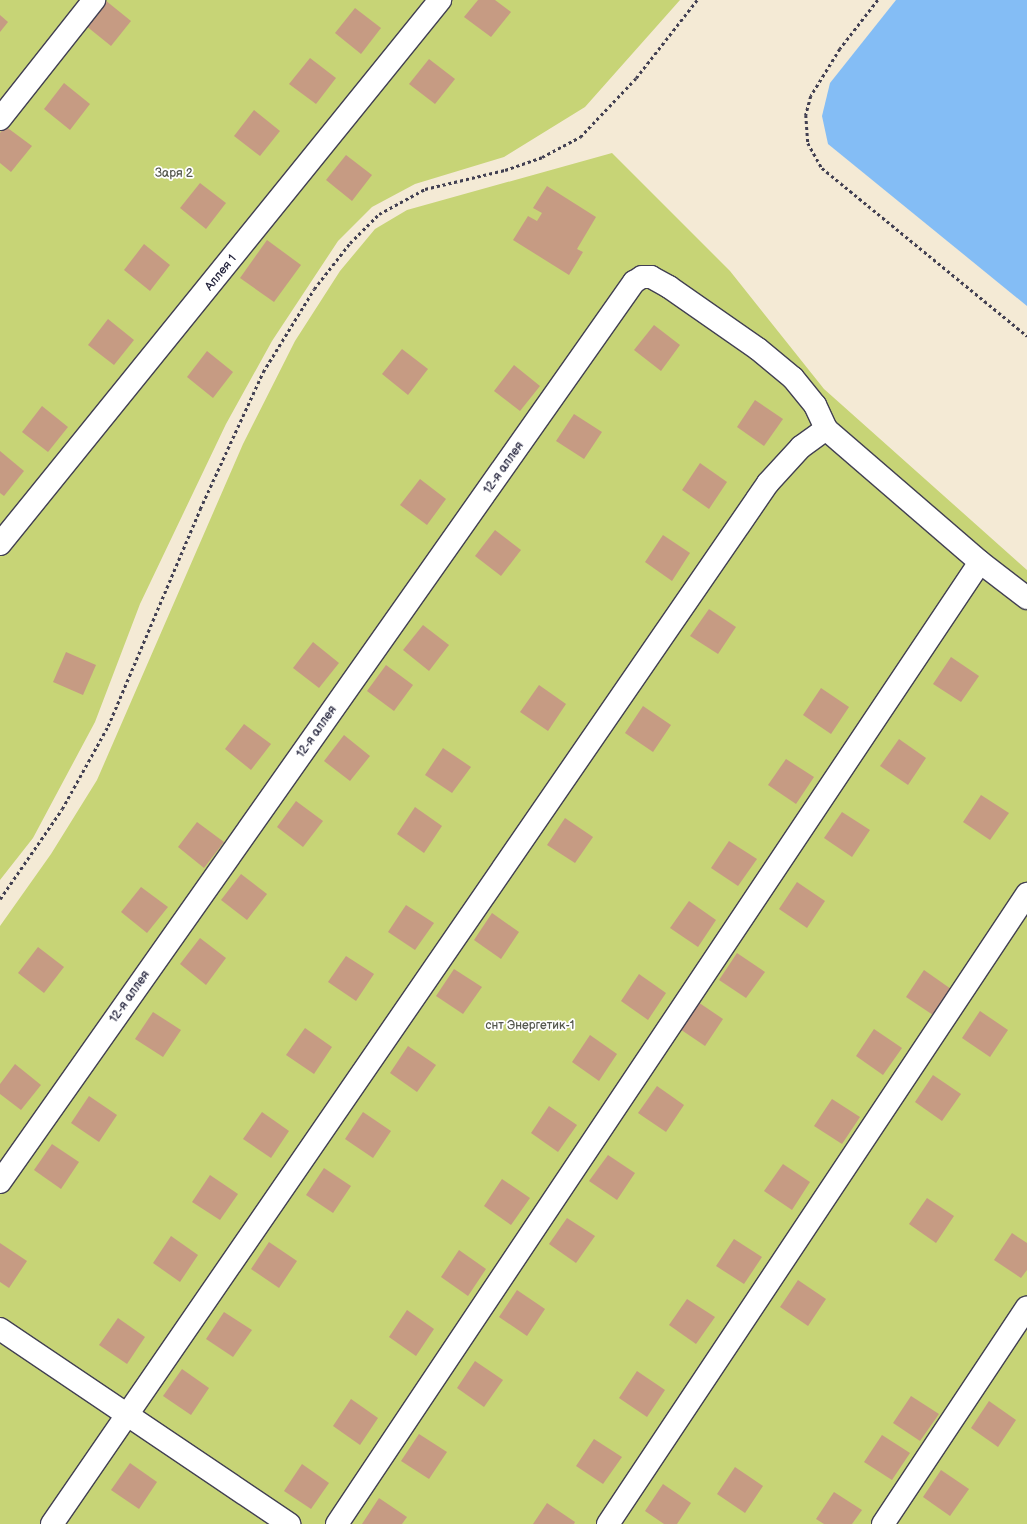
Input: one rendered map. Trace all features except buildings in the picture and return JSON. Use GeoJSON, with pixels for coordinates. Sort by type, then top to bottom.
{"type":"FeatureCollection","features":[{"type":"Feature","properties":{"kind":"street"},"geometry":{"type":"LineString","coordinates":[[0,119],[94,0]]}},
{"type":"Feature","properties":{"kind":"street","name":"Аллея 1"},"geometry":{"type":"LineString","coordinates":[[0,544],[440,0]]}},
{"type":"Feature","properties":{"kind":"street","name":"12-я аллея"},"geometry":{"type":"LineString","coordinates":[[0,1182],[634,282],[642,277],[651,277],[758,349],[794,378],[815,405],[826,429]]}},
{"type":"Feature","properties":{"kind":"street"},"geometry":{"type":"LineString","coordinates":[[52,1524],[768,483],[801,447],[826,429],[980,562],[1027,598]]}},
{"type":"Feature","properties":{"kind":"street"},"geometry":{"type":"LineString","coordinates":[[337,1524],[980,562]]}},
{"type":"Feature","properties":{"kind":"street"},"geometry":{"type":"LineString","coordinates":[[608,1524],[1027,894]]}},
{"type":"Feature","properties":{"kind":"street"},"geometry":{"type":"LineString","coordinates":[[883,1524],[1027,1307]]}},
{"type":"Feature","properties":{"kind":"street"},"geometry":{"type":"LineString","coordinates":[[0,1329],[126,1416],[289,1524]]}},
{"type":"Feature","properties":{"kind":"path"},"geometry":{"type":"LineString","coordinates":[[0,899],[62,809],[108,726],[200,509],[263,372],[314,289],[350,243],[379,214],[424,189],[505,170],[542,157],[580,137],[636,78],[697,0]]}},
{"type":"Feature","properties":{"kind":"path"},"geometry":{"type":"LineString","coordinates":[[878,0],[840,49],[811,96],[806,115],[808,143],[822,168],[1027,336]]}},
{"type":"Feature","properties":{"kind":"green space","name":"Заря 2"},"geometry":{"type":"Polygon","coordinates":[[[0,0],[680,0],[585,107],[504,157],[415,184],[372,207],[338,241],[272,341],[226,424],[140,604],[95,722],[33,838],[0,880],[0,0]]]}},
{"type":"Feature","properties":{"kind":"green space","name":"снт Энергетик-1"},"geometry":{"type":"Polygon","coordinates":[[[612,153],[730,271],[824,389],[1027,570],[1027,1524],[0,1524],[0,926],[51,854],[97,780],[243,444],[295,341],[340,271],[375,229],[407,210],[612,153]]]}},
{"type":"Feature","properties":{"kind":"water"},"geometry":{"type":"Polygon","coordinates":[[[896,0],[1027,0],[1027,306],[828,144],[822,116],[830,83],[896,0]]]}}]}
